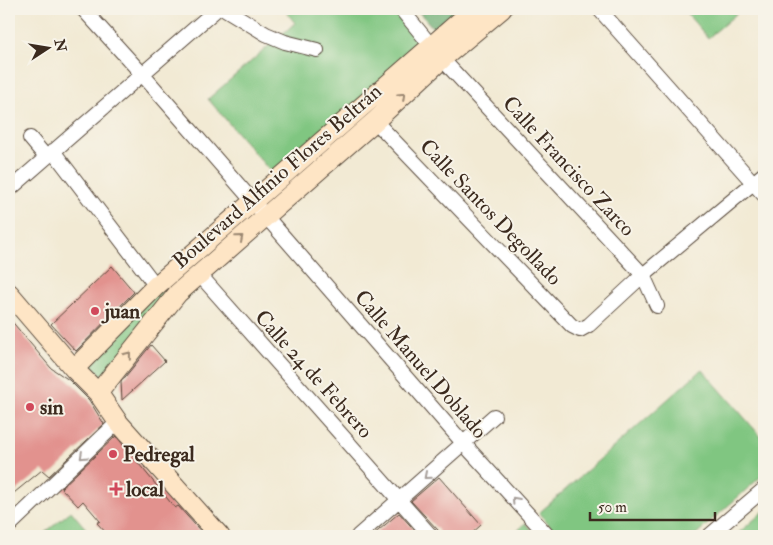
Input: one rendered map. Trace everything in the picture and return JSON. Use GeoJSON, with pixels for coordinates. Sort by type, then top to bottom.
{"type":"FeatureCollection","features":[{"type":"Feature","properties":{"kind":"street","name":"Calle Manuel Doblado"},"geometry":{"type":"LineString","coordinates":[[82,9],[142,74],[464,444],[548,536]]}},
{"type":"Feature","properties":{"kind":"street"},"geometry":{"type":"LineString","coordinates":[[9,190],[217,9]]}},
{"type":"Feature","properties":{"kind":"street"},"geometry":{"type":"LineString","coordinates":[[225,9],[266,34],[285,42],[316,50]]}},
{"type":"Feature","properties":{"kind":"street","name":"Calle Francisco Zarco"},"geometry":{"type":"LineString","coordinates":[[401,9],[437,53],[643,275],[657,306]]}},
{"type":"Feature","properties":{"kind":"street","name":"Boulevard Alfinio Flores Beltrán"},"geometry":{"type":"LineString","coordinates":[[74,369],[156,286],[376,121],[474,9]]}},
{"type":"Feature","properties":{"kind":"street","name":"Boulevard Alfinio Flores Beltrán"},"geometry":{"type":"LineString","coordinates":[[98,393],[178,293],[199,274],[259,210],[437,53],[502,9]]}},
{"type":"Feature","properties":{"kind":"street"},"geometry":{"type":"LineString","coordinates":[[599,9],[764,195]]}},
{"type":"Feature","properties":{"kind":"street","name":"Calle Santos Degollado"},"geometry":{"type":"LineString","coordinates":[[376,121],[572,326],[580,330],[589,326],[643,275]]}},
{"type":"Feature","properties":{"kind":"street"},"geometry":{"type":"LineString","coordinates":[[30,138],[50,154],[156,286]]}},
{"type":"Feature","properties":{"kind":"street"},"geometry":{"type":"LineString","coordinates":[[643,275],[764,174]]}},
{"type":"Feature","properties":{"kind":"street","name":"Calle 24 de Febrero"},"geometry":{"type":"LineString","coordinates":[[199,274],[431,536]]}},
{"type":"Feature","properties":{"kind":"street"},"geometry":{"type":"LineString","coordinates":[[9,293],[74,369],[98,393],[118,422],[220,536]]}},
{"type":"Feature","properties":{"kind":"street"},"geometry":{"type":"LineString","coordinates":[[358,536],[494,416]]}},
{"type":"Feature","properties":{"kind":"street"},"geometry":{"type":"LineString","coordinates":[[9,526],[118,422]]}},
{"type":"Feature","properties":{"kind":"street"},"geometry":{"type":"LineString","coordinates":[[709,536],[764,489]]}},
{"type":"Feature","properties":{"kind":"green space"},"geometry":{"type":"Polygon","coordinates":[[[284,9],[405,9],[433,42],[276,178],[208,99],[295,23],[284,9]]]}},
{"type":"Feature","properties":{"kind":"green space"},"geometry":{"type":"Polygon","coordinates":[[[416,9],[457,9],[434,29],[416,9]]]}},
{"type":"Feature","properties":{"kind":"green space"},"geometry":{"type":"Polygon","coordinates":[[[683,9],[742,9],[708,38],[683,9]]]}},
{"type":"Feature","properties":{"kind":"green space"},"geometry":{"type":"Polygon","coordinates":[[[373,104],[106,380],[88,361],[153,295],[373,104]]]}},
{"type":"Feature","properties":{"kind":"green space"},"geometry":{"type":"Polygon","coordinates":[[[702,369],[764,440],[764,474],[694,536],[558,536],[539,513],[702,369]]]}},
{"type":"Feature","properties":{"kind":"green space"},"geometry":{"type":"Polygon","coordinates":[[[71,511],[92,536],[41,536],[71,511]]]}},
{"type":"Feature","properties":{"kind":"green space"},"geometry":{"type":"Polygon","coordinates":[[[764,511],[764,536],[735,536],[764,511]]]}},
{"type":"Feature","properties":{"kind":"green space"},"geometry":{"type":"Polygon","coordinates":[[[525,523],[537,536],[513,536],[525,523]]]}},
{"type":"Feature","properties":{"kind":"building","name":"juan"},"geometry":{"type":"Polygon","coordinates":[[[112,266],[134,292],[76,351],[51,324],[112,266]]]}},
{"type":"Feature","properties":{"kind":"building"},"geometry":{"type":"Polygon","coordinates":[[[9,318],[51,368],[69,380],[89,400],[104,424],[49,476],[42,470],[9,497],[9,318]]]}},
{"type":"Feature","properties":{"kind":"building"},"geometry":{"type":"Polygon","coordinates":[[[151,345],[165,361],[122,400],[121,382],[151,345]]]}},
{"type":"Feature","properties":{"kind":"building"},"geometry":{"type":"Polygon","coordinates":[[[116,436],[175,508],[178,506],[205,536],[109,536],[97,523],[100,521],[83,501],[78,506],[61,488],[116,436]]]}},
{"type":"Feature","properties":{"kind":"building"},"geometry":{"type":"Polygon","coordinates":[[[439,477],[481,525],[469,536],[440,536],[438,530],[411,501],[439,477]]]}},
{"type":"Feature","properties":{"kind":"building"},"geometry":{"type":"Polygon","coordinates":[[[399,513],[420,536],[372,536],[399,513]]]}},
{"type":"Feature","properties":{"kind":"place","name":"juan"},"geometry":{"type":"Point","coordinates":[95,311]}},
{"type":"Feature","properties":{"kind":"place","name":"sin"},"geometry":{"type":"Point","coordinates":[30,407]}},
{"type":"Feature","properties":{"kind":"place","name":"Pedregal"},"geometry":{"type":"Point","coordinates":[113,454]}},
{"type":"Feature","properties":{"kind":"place","name":"local"},"geometry":{"type":"Point","coordinates":[116,489]}}]}
